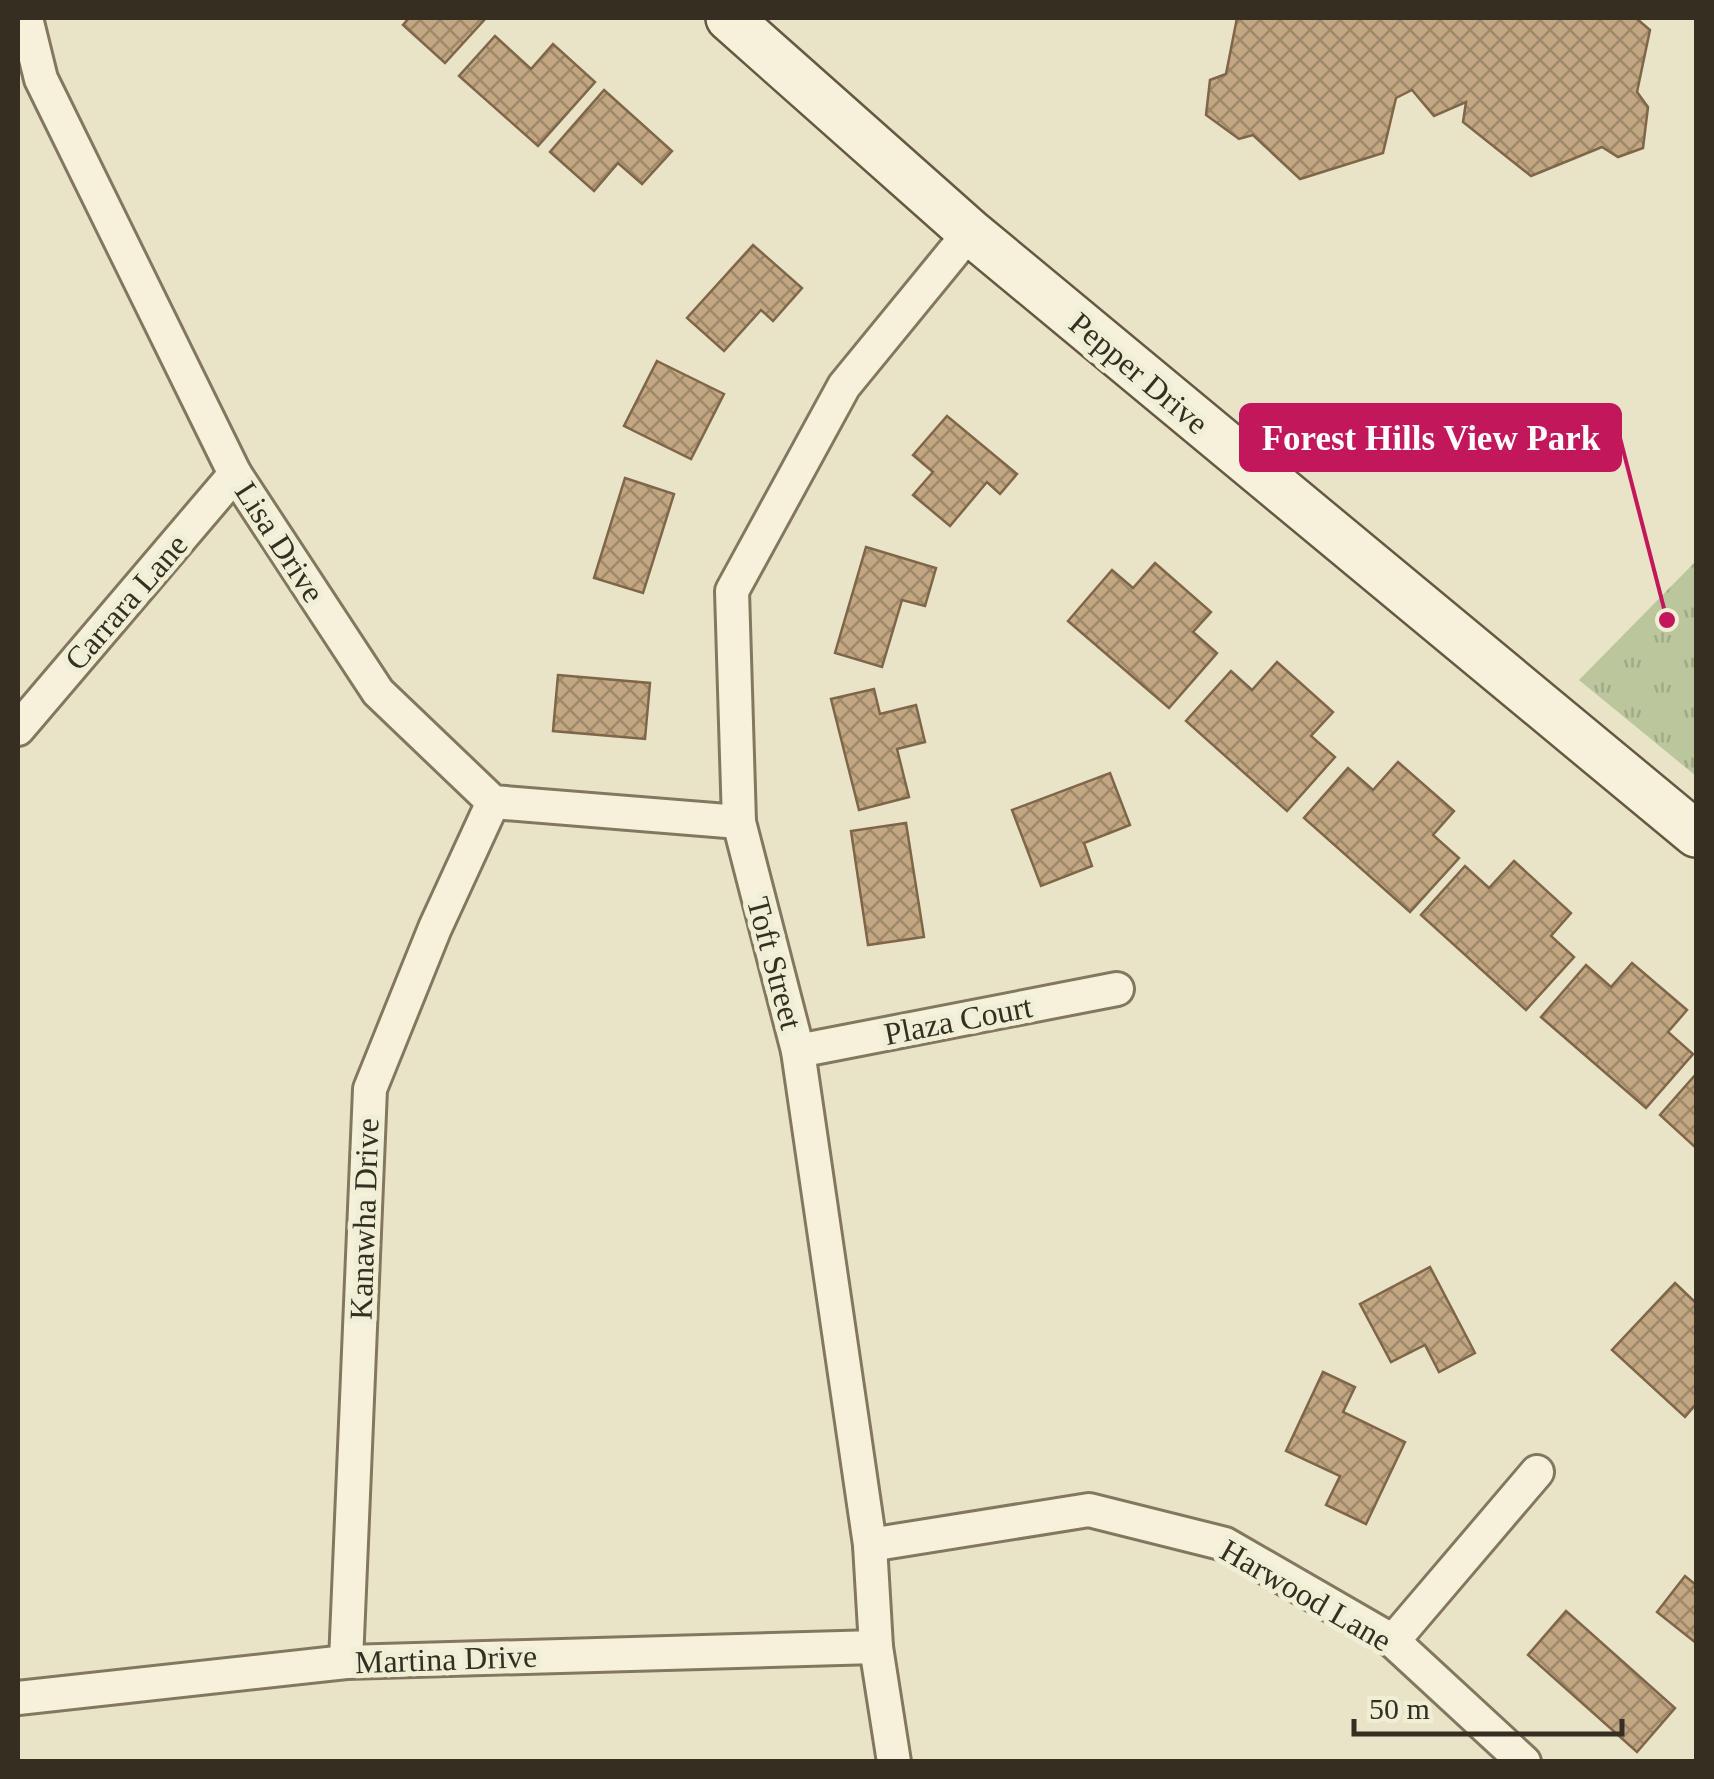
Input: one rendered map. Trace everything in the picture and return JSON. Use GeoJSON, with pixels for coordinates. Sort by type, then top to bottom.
{"type":"FeatureCollection","features":[{"type":"Feature","properties":{"kind":"street","name":"Lisa Drive"},"geometry":{"type":"LineString","coordinates":[[26,18],[29,82],[235,474],[378,692],[493,802]]}},
{"type":"Feature","properties":{"kind":"street","name":"Pepper Drive"},"geometry":{"type":"LineString","coordinates":[[729,18],[970,232],[1696,834]]}},
{"type":"Feature","properties":{"kind":"street","name":"Toft Street"},"geometry":{"type":"LineString","coordinates":[[894,1762],[876,1647],[870,1545],[798,1051],[738,822],[732,591],[844,386],[970,232]]}},
{"type":"Feature","properties":{"kind":"street","name":"Carrara Lane"},"geometry":{"type":"LineString","coordinates":[[18,729],[235,474]]}},
{"type":"Feature","properties":{"kind":"street"},"geometry":{"type":"LineString","coordinates":[[493,802],[738,822]]}},
{"type":"Feature","properties":{"kind":"street","name":"Kanawha Drive"},"geometry":{"type":"LineString","coordinates":[[346,1662],[370,1090],[435,928],[493,802]]}},
{"type":"Feature","properties":{"kind":"street","name":"Plaza Court"},"geometry":{"type":"LineString","coordinates":[[798,1051],[1117,989]]}},
{"type":"Feature","properties":{"kind":"street"},"geometry":{"type":"LineString","coordinates":[[1392,1641],[1537,1472]]}},
{"type":"Feature","properties":{"kind":"street","name":"Harwood Lane"},"geometry":{"type":"LineString","coordinates":[[870,1545],[1089,1510],[1225,1544],[1392,1641],[1524,1762]]}},
{"type":"Feature","properties":{"kind":"street","name":"Martina Drive"},"geometry":{"type":"LineString","coordinates":[[18,1698],[346,1662],[876,1647]]}},
{"type":"Feature","properties":{"kind":"green space"},"geometry":{"type":"Polygon","coordinates":[[[1696,561],[1696,776],[1579,680],[1696,561]]]}},
{"type":"Feature","properties":{"kind":"building"},"geometry":{"type":"Polygon","coordinates":[[[409,18],[486,18],[445,63],[403,25],[409,18]]]}},
{"type":"Feature","properties":{"kind":"building"},"geometry":{"type":"Polygon","coordinates":[[[1237,18],[1636,18],[1650,30],[1637,92],[1648,107],[1643,148],[1618,157],[1602,147],[1531,176],[1463,122],[1466,102],[1434,116],[1412,90],[1396,98],[1383,153],[1300,179],[1253,135],[1239,139],[1206,115],[1210,80],[1226,74],[1237,18]]]}},
{"type":"Feature","properties":{"kind":"building"},"geometry":{"type":"Polygon","coordinates":[[[495,36],[531,69],[553,44],[595,82],[538,146],[459,76],[495,36]]]}},
{"type":"Feature","properties":{"kind":"building"},"geometry":{"type":"Polygon","coordinates":[[[604,90],[672,151],[642,184],[618,163],[594,191],[550,152],[604,90]]]}},
{"type":"Feature","properties":{"kind":"building"},"geometry":{"type":"Polygon","coordinates":[[[753,245],[802,288],[773,321],[761,310],[724,351],[687,318],[753,245]]]}},
{"type":"Feature","properties":{"kind":"building"},"geometry":{"type":"Polygon","coordinates":[[[657,361],[724,394],[691,459],[624,426],[657,361]]]}},
{"type":"Feature","properties":{"kind":"building"},"geometry":{"type":"Polygon","coordinates":[[[947,416],[1017,474],[1000,494],[987,482],[950,526],[913,495],[933,472],[913,455],[947,416]]]}},
{"type":"Feature","properties":{"kind":"building"},"geometry":{"type":"Polygon","coordinates":[[[625,478],[674,494],[643,593],[594,578],[625,478]]]}},
{"type":"Feature","properties":{"kind":"building"},"geometry":{"type":"Polygon","coordinates":[[[866,547],[936,568],[925,606],[902,600],[882,667],[835,653],[866,547]]]}},
{"type":"Feature","properties":{"kind":"building"},"geometry":{"type":"Polygon","coordinates":[[[1155,563],[1211,612],[1193,632],[1217,653],[1169,708],[1068,621],[1112,570],[1133,588],[1155,563]]]}},
{"type":"Feature","properties":{"kind":"building"},"geometry":{"type":"Polygon","coordinates":[[[1277,662],[1333,712],[1311,736],[1335,757],[1287,811],[1186,721],[1231,671],[1252,690],[1277,662]]]}},
{"type":"Feature","properties":{"kind":"building"},"geometry":{"type":"Polygon","coordinates":[[[558,675],[650,683],[645,739],[553,731],[558,675]]]}},
{"type":"Feature","properties":{"kind":"building"},"geometry":{"type":"Polygon","coordinates":[[[874,689],[880,714],[916,705],[925,742],[897,749],[909,797],[859,810],[831,699],[874,689]]]}},
{"type":"Feature","properties":{"kind":"building"},"geometry":{"type":"Polygon","coordinates":[[[1398,762],[1454,811],[1433,835],[1459,858],[1410,912],[1304,818],[1348,768],[1373,790],[1398,762]]]}},
{"type":"Feature","properties":{"kind":"building"},"geometry":{"type":"Polygon","coordinates":[[[1110,773],[1130,825],[1084,843],[1092,866],[1041,886],[1012,810],[1110,773]]]}},
{"type":"Feature","properties":{"kind":"building"},"geometry":{"type":"Polygon","coordinates":[[[906,823],[924,937],[868,945],[851,831],[906,823]]]}},
{"type":"Feature","properties":{"kind":"building"},"geometry":{"type":"Polygon","coordinates":[[[1514,861],[1571,913],[1551,936],[1574,957],[1526,1010],[1421,915],[1465,866],[1489,888],[1514,861]]]}},
{"type":"Feature","properties":{"kind":"building"},"geometry":{"type":"Polygon","coordinates":[[[1632,963],[1687,1010],[1668,1032],[1693,1054],[1646,1108],[1541,1017],[1586,965],[1611,987],[1632,963]]]}},
{"type":"Feature","properties":{"kind":"building"},"geometry":{"type":"Polygon","coordinates":[[[1696,1074],[1696,1148],[1660,1115],[1696,1074]]]}},
{"type":"Feature","properties":{"kind":"building"},"geometry":{"type":"Polygon","coordinates":[[[1430,1267],[1475,1353],[1439,1372],[1425,1345],[1391,1362],[1360,1304],[1430,1267]]]}},
{"type":"Feature","properties":{"kind":"building"},"geometry":{"type":"Polygon","coordinates":[[[1675,1283],[1696,1303],[1696,1404],[1685,1417],[1612,1350],[1675,1283]]]}},
{"type":"Feature","properties":{"kind":"building"},"geometry":{"type":"Polygon","coordinates":[[[1323,1372],[1355,1387],[1343,1412],[1405,1442],[1366,1524],[1326,1505],[1340,1476],[1286,1451],[1323,1372]]]}},
{"type":"Feature","properties":{"kind":"building"},"geometry":{"type":"Polygon","coordinates":[[[1685,1576],[1696,1585],[1696,1643],[1657,1612],[1685,1576]]]}},
{"type":"Feature","properties":{"kind":"building"},"geometry":{"type":"Polygon","coordinates":[[[1566,1611],[1675,1708],[1637,1752],[1528,1655],[1566,1611]]]}},
{"type":"Feature","properties":{"kind":"place","name":"Forest Hills View Park"},"geometry":{"type":"Point","coordinates":[1667,620]}}]}
